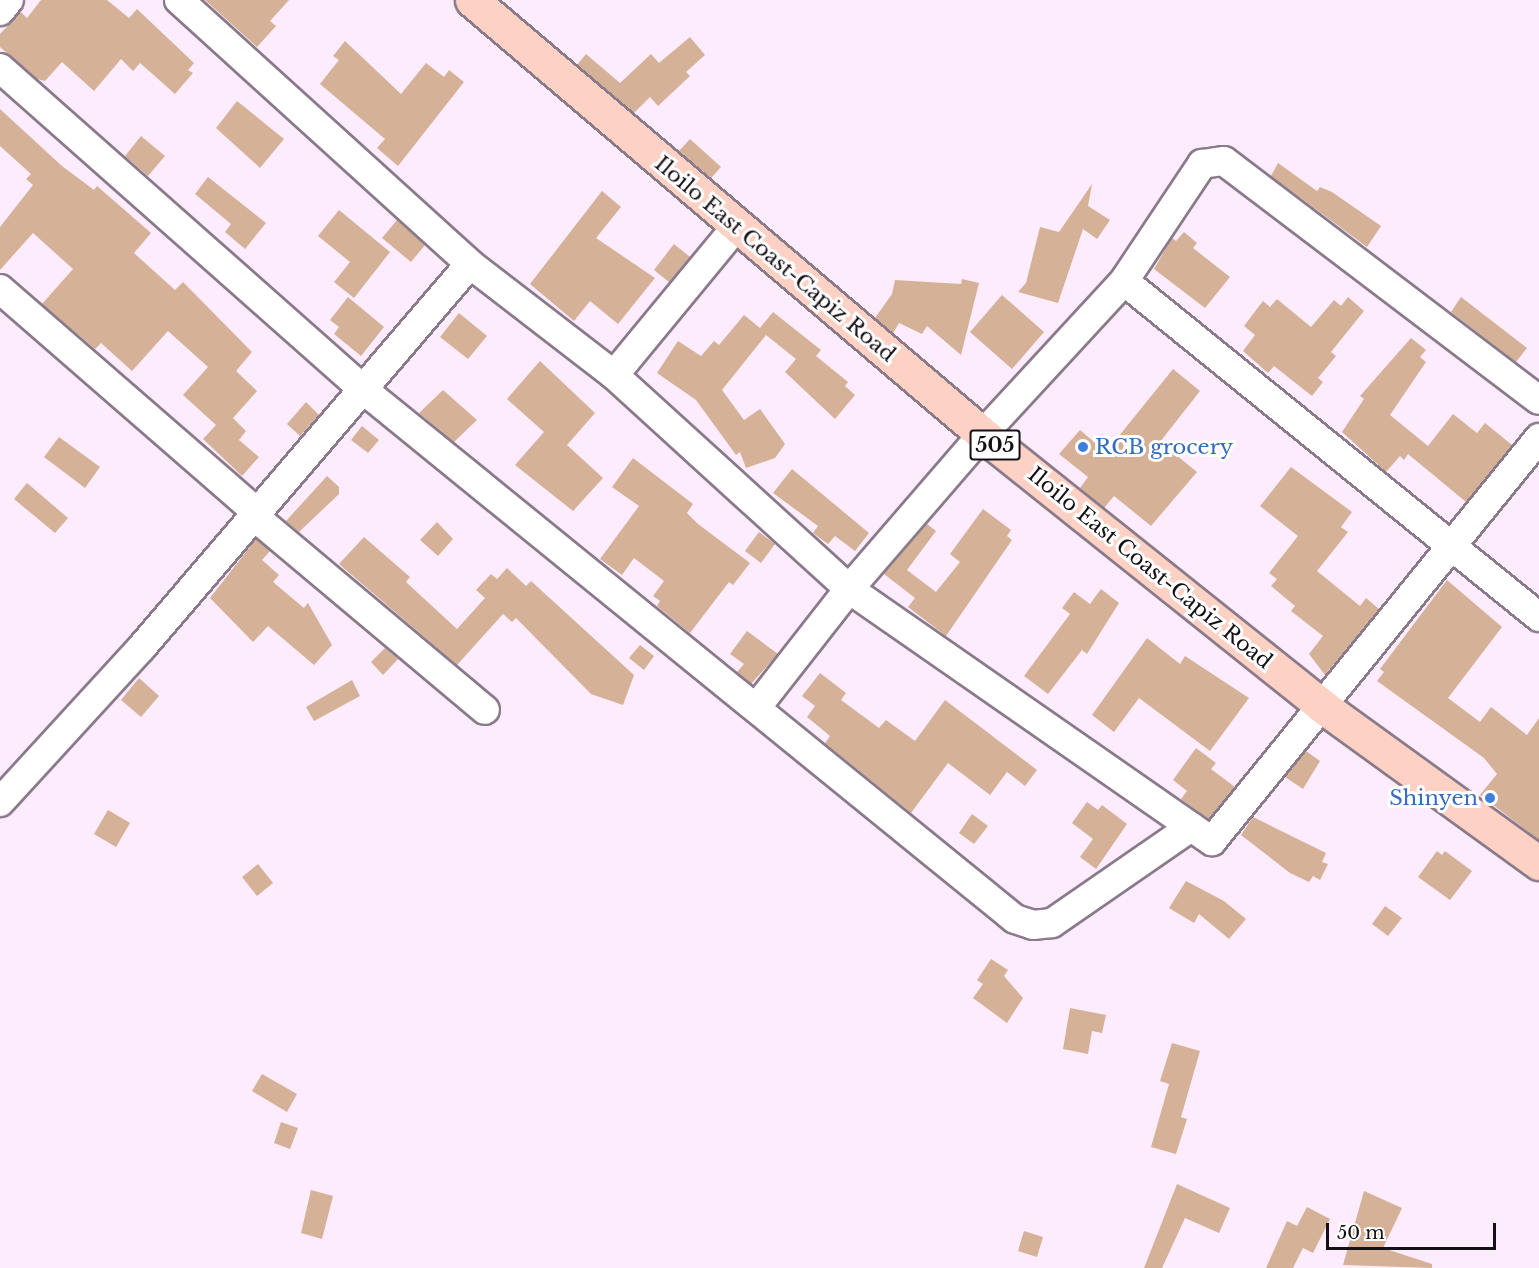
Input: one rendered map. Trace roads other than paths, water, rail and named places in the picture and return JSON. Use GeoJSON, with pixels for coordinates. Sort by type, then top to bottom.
{"type":"FeatureCollection","features":[{"type":"Feature","properties":{"kind":"main road","name":"Iloilo East Coast-Capiz Road"},"geometry":{"type":"LineString","coordinates":[[472,0],[735,228],[983,434],[1322,706],[1539,863]]}},
{"type":"Feature","properties":{"kind":"street"},"geometry":{"type":"LineString","coordinates":[[0,11],[9,0]]}},
{"type":"Feature","properties":{"kind":"street"},"geometry":{"type":"LineString","coordinates":[[179,0],[470,264],[614,375],[849,589],[1212,841],[1453,547],[1539,438]]}},
{"type":"Feature","properties":{"kind":"street"},"geometry":{"type":"LineString","coordinates":[[0,68],[364,391],[1015,919],[1033,925],[1052,923],[1191,827]]}},
{"type":"Feature","properties":{"kind":"street"},"geometry":{"type":"LineString","coordinates":[[756,708],[849,589],[983,434],[1124,281],[1202,164],[1224,161],[1539,399]]}},
{"type":"Feature","properties":{"kind":"street"},"geometry":{"type":"LineString","coordinates":[[614,375],[735,228]]}},
{"type":"Feature","properties":{"kind":"street"},"geometry":{"type":"LineString","coordinates":[[0,802],[256,515],[470,264]]}},
{"type":"Feature","properties":{"kind":"street"},"geometry":{"type":"LineString","coordinates":[[1124,281],[1539,617]]}},
{"type":"Feature","properties":{"kind":"street"},"geometry":{"type":"LineString","coordinates":[[0,289],[256,515],[485,710]]}},
{"type":"Feature","properties":{"kind":"place","name":"RCB grocery"},"geometry":{"type":"Point","coordinates":[1083,447]}},
{"type":"Feature","properties":{"kind":"place","name":"Shinyen"},"geometry":{"type":"Point","coordinates":[1490,798]}}]}
